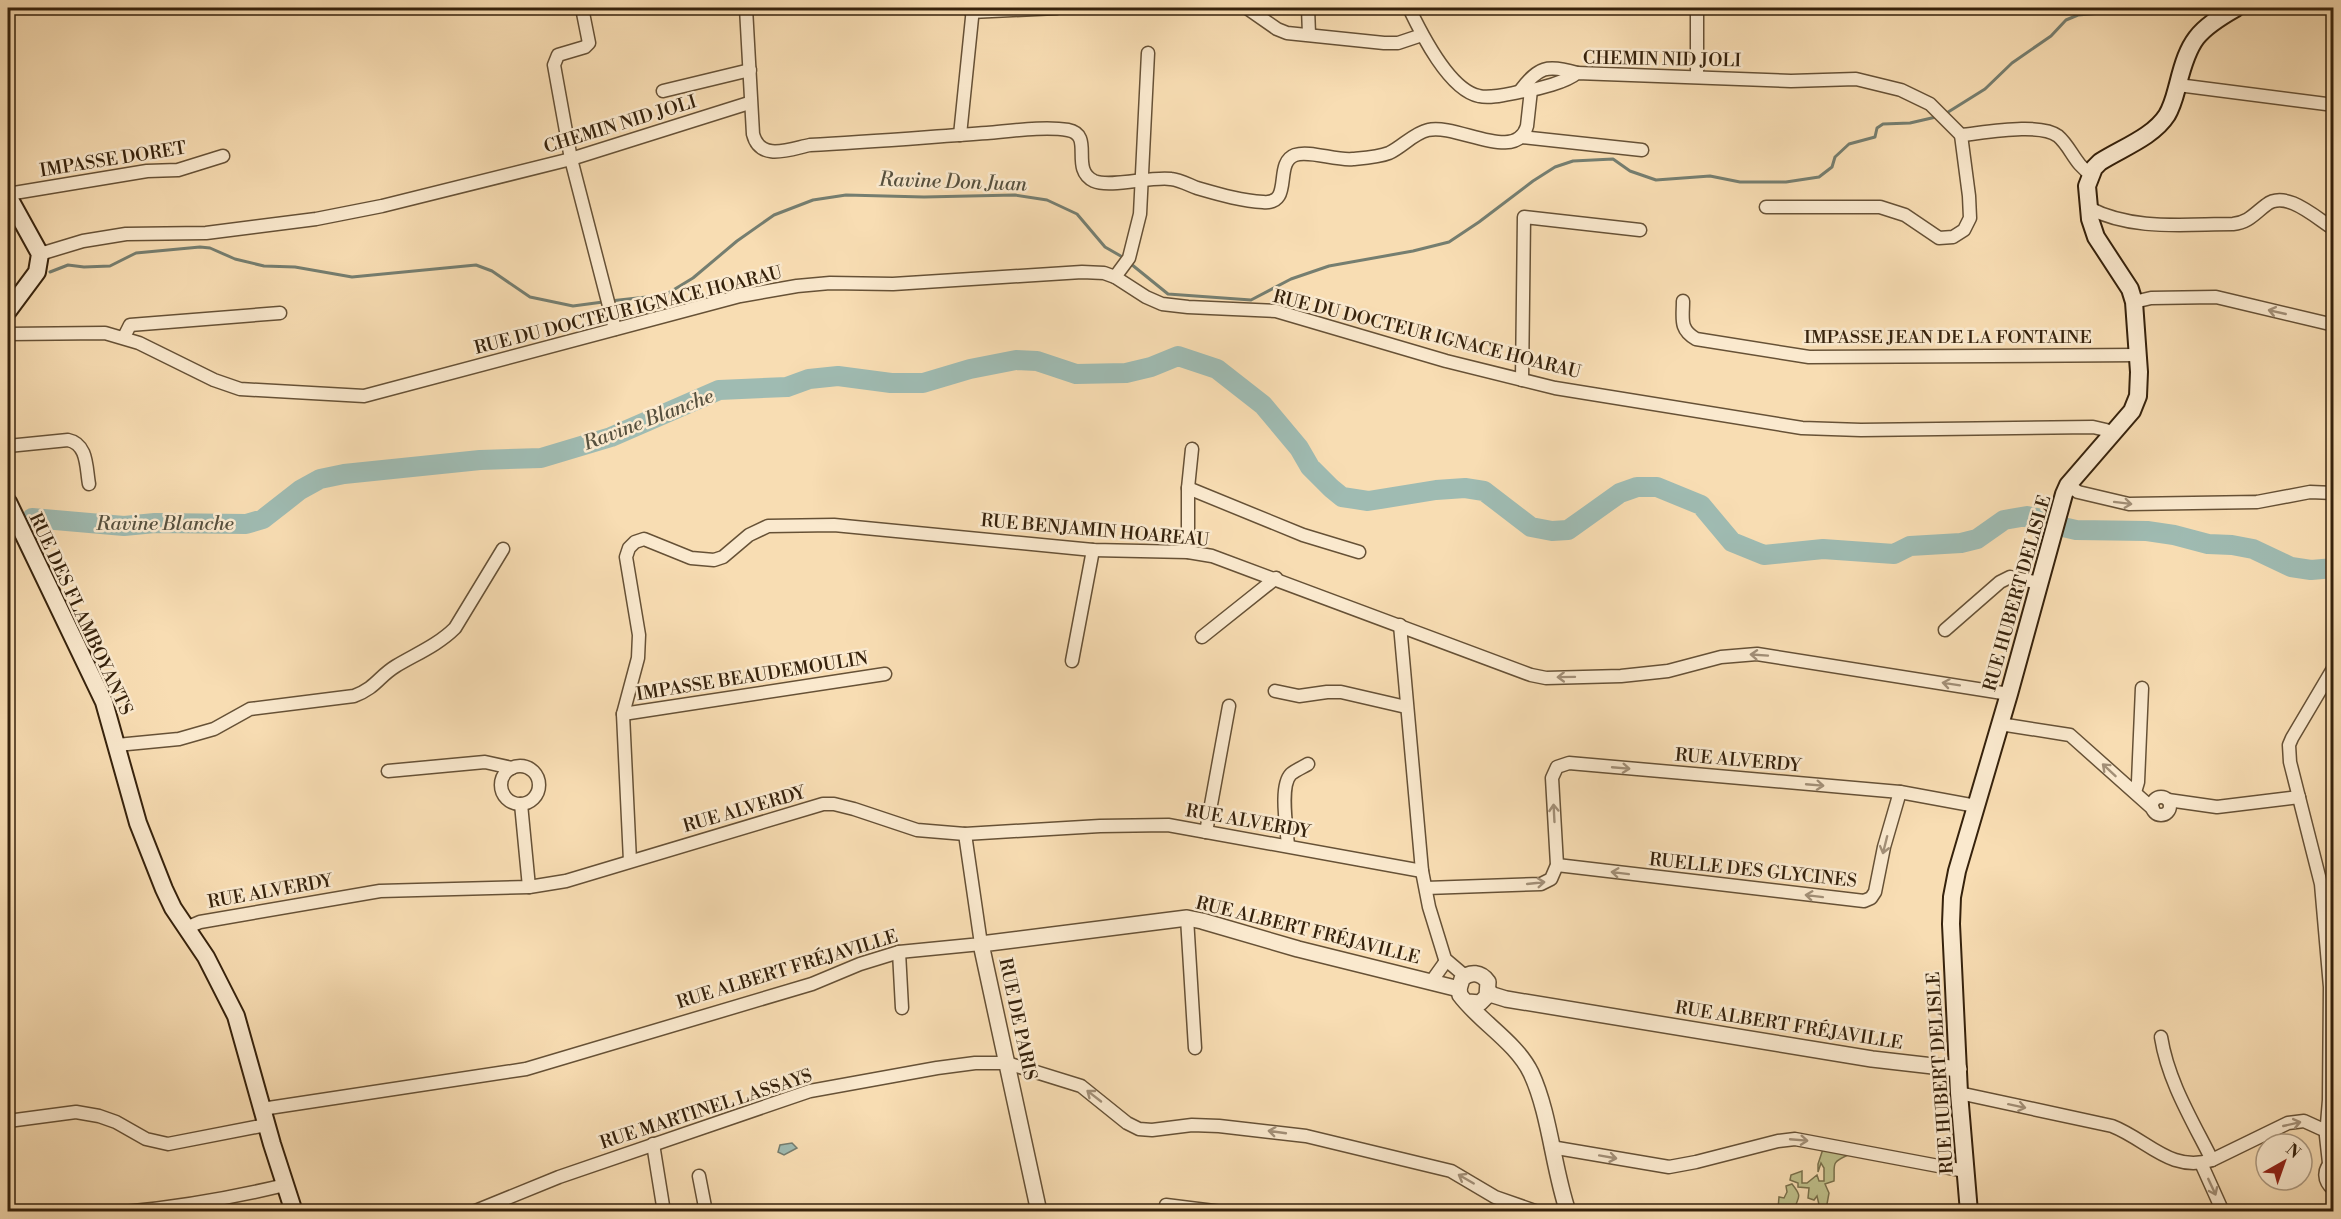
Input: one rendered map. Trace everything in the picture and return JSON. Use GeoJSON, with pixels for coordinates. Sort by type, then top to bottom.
{"type":"FeatureCollection","features":[{"type":"Feature","properties":{"kind":"main road"},"geometry":{"type":"LineString","coordinates":[[2091,174],[2100,162],[2158,125],[2167,115],[2191,45],[2200,31],[2236,8]]}},
{"type":"Feature","properties":{"kind":"main road","name":"RUE HUBERT DELISLE"},"geometry":{"type":"LineString","coordinates":[[1969,1212],[1959,1093],[1950,924],[1957,872],[2066,490],[2132,411],[2138,396],[2134,302],[2130,289],[2092,229],[2087,186],[2091,174]]}},
{"type":"Feature","properties":{"kind":"main road"},"geometry":{"type":"LineString","coordinates":[[8,195],[40,254],[37,272],[8,311]]}},
{"type":"Feature","properties":{"kind":"main road","name":"RUE DES FLAMBOYANTS"},"geometry":{"type":"LineString","coordinates":[[8,502],[104,702],[138,823],[164,889],[206,957],[236,1016],[264,1117],[294,1212]]}},
{"type":"Feature","properties":{"kind":"street"},"geometry":{"type":"LineString","coordinates":[[582,8],[589,43],[585,47],[558,55],[554,65],[571,159],[615,329]]}},
{"type":"Feature","properties":{"kind":"street"},"geometry":{"type":"LineString","coordinates":[[746,8],[750,69],[749,103],[754,140],[768,152],[810,145],[1067,130],[1076,133],[1082,142],[1081,166],[1087,177],[1098,182],[1171,179],[1223,195],[1266,203],[1278,197],[1282,191],[1285,165],[1287,160],[1296,154],[1351,160],[1379,155],[1388,153],[1428,130],[1464,133],[1511,144],[1521,137],[1527,126],[1525,91]]}},
{"type":"Feature","properties":{"kind":"street"},"geometry":{"type":"LineString","coordinates":[[960,135],[972,10],[1057,8]]}},
{"type":"Feature","properties":{"kind":"street"},"geometry":{"type":"LineString","coordinates":[[1247,8],[1282,32],[1384,43],[1398,43],[1422,35]]}},
{"type":"Feature","properties":{"kind":"street"},"geometry":{"type":"LineString","coordinates":[[1308,8],[1309,34]]}},
{"type":"Feature","properties":{"kind":"street","name":"CHEMIN NID JOLI"},"geometry":{"type":"LineString","coordinates":[[1409,8],[1422,35],[1455,81],[1469,93],[1482,97],[1525,91],[1568,80],[1577,73],[1791,81],[1856,79],[1901,90],[1930,104],[1961,135]]}},
{"type":"Feature","properties":{"kind":"street"},"geometry":{"type":"LineString","coordinates":[[1697,8],[1697,76]]}},
{"type":"Feature","properties":{"kind":"street"},"geometry":{"type":"LineString","coordinates":[[1122,268],[1140,214],[1140,180],[1149,53]]}},
{"type":"Feature","properties":{"kind":"street"},"geometry":{"type":"LineString","coordinates":[[663,91],[750,69]]}},
{"type":"Feature","properties":{"kind":"street"},"geometry":{"type":"LineString","coordinates":[[2178,84],[2334,105]]}},
{"type":"Feature","properties":{"kind":"street","name":"CHEMIN NID JOLI"},"geometry":{"type":"LineString","coordinates":[[40,254],[83,241],[126,234],[206,233],[316,219],[382,206],[571,159],[749,103]]}},
{"type":"Feature","properties":{"kind":"street"},"geometry":{"type":"LineString","coordinates":[[1766,207],[1880,207],[1905,215],[1939,238],[1953,237],[1964,230],[1970,218],[1970,196],[1961,135],[2004,130],[2043,130],[2057,136],[2081,169],[2091,174]]}},
{"type":"Feature","properties":{"kind":"street"},"geometry":{"type":"LineString","coordinates":[[1521,137],[1642,150]]}},
{"type":"Feature","properties":{"kind":"street","name":"IMPASSE DORET"},"geometry":{"type":"LineString","coordinates":[[8,195],[147,171],[178,170],[223,156]]}},
{"type":"Feature","properties":{"kind":"street"},"geometry":{"type":"LineString","coordinates":[[2089,208],[2118,221],[2141,224],[2233,224],[2247,221],[2266,205],[2280,200],[2289,201],[2334,229]]}},
{"type":"Feature","properties":{"kind":"street"},"geometry":{"type":"LineString","coordinates":[[1522,380],[1524,217],[1640,230]]}},
{"type":"Feature","properties":{"kind":"street","name":"RUE DU DOCTEUR IGNACE HOARAU"},"geometry":{"type":"LineString","coordinates":[[8,334],[88,332],[124,337],[214,380],[240,389],[364,396],[740,296],[797,286],[830,283],[893,284],[1082,272],[1104,273],[1122,268],[1154,301],[1188,307],[1276,310],[1446,361],[1555,388],[1802,428],[1861,430],[2093,427],[2106,430],[2112,435]]}},
{"type":"Feature","properties":{"kind":"street"},"geometry":{"type":"LineString","coordinates":[[2134,302],[2151,298],[2216,297],[2334,325]]}},
{"type":"Feature","properties":{"kind":"street","name":"IMPASSE JEAN DE LA FONTAINE"},"geometry":{"type":"LineString","coordinates":[[1683,301],[1683,328],[1696,339],[1809,357],[2138,355]]}},
{"type":"Feature","properties":{"kind":"street"},"geometry":{"type":"LineString","coordinates":[[124,337],[130,325],[280,313]]}},
{"type":"Feature","properties":{"kind":"street"},"geometry":{"type":"LineString","coordinates":[[8,446],[68,440],[76,442],[82,449],[89,484]]}},
{"type":"Feature","properties":{"kind":"street"},"geometry":{"type":"LineString","coordinates":[[1188,552],[1188,488],[1191,449]]}},
{"type":"Feature","properties":{"kind":"street"},"geometry":{"type":"LineString","coordinates":[[1188,488],[1303,535],[1359,552]]}},
{"type":"Feature","properties":{"kind":"street"},"geometry":{"type":"LineString","coordinates":[[2066,490],[2129,504],[2257,502],[2310,492],[2334,493]]}},
{"type":"Feature","properties":{"kind":"street","name":"RUE BENJAMIN HOAREAU"},"geometry":{"type":"LineString","coordinates":[[630,861],[623,714],[638,658],[638,614],[626,557],[629,548],[635,542],[644,539],[691,558],[714,560],[723,557],[749,535],[768,526],[834,525],[1093,550],[1188,552],[1212,556],[1276,578],[1499,664],[1545,678],[1621,676],[1668,671],[1721,657],[1757,654],[2009,693]]}},
{"type":"Feature","properties":{"kind":"street"},"geometry":{"type":"LineString","coordinates":[[117,745],[179,739],[214,729],[250,709],[354,696],[365,692],[375,686],[392,668],[445,638],[455,628],[503,549]]}},
{"type":"Feature","properties":{"kind":"street"},"geometry":{"type":"LineString","coordinates":[[1072,662],[1093,550]]}},
{"type":"Feature","properties":{"kind":"street"},"geometry":{"type":"LineString","coordinates":[[1945,630],[2000,582],[2010,577],[2039,584]]}},
{"type":"Feature","properties":{"kind":"street"},"geometry":{"type":"LineString","coordinates":[[1202,637],[1276,578]]}},
{"type":"Feature","properties":{"kind":"street"},"geometry":{"type":"LineString","coordinates":[[1400,626],[1422,871],[1429,907],[1445,963],[1461,982],[1460,995],[1480,999]]}},
{"type":"Feature","properties":{"kind":"street"},"geometry":{"type":"LineString","coordinates":[[2333,1192],[2325,1179],[2325,1173],[2332,1162],[2328,1112],[2330,987],[2321,884],[2290,762],[2289,746],[2295,731],[2334,667]]}},
{"type":"Feature","properties":{"kind":"street","name":"IMPASSE BEAUDEMOULIN"},"geometry":{"type":"LineString","coordinates":[[623,714],[885,674]]}},
{"type":"Feature","properties":{"kind":"street"},"geometry":{"type":"LineString","coordinates":[[2135,792],[2139,771],[2142,688]]}},
{"type":"Feature","properties":{"kind":"street"},"geometry":{"type":"LineString","coordinates":[[1275,691],[1299,696],[1341,692],[1407,707]]}},
{"type":"Feature","properties":{"kind":"street"},"geometry":{"type":"LineString","coordinates":[[1206,832],[1229,706]]}},
{"type":"Feature","properties":{"kind":"street"},"geometry":{"type":"LineString","coordinates":[[2000,724],[2070,735],[2159,816],[2197,804]]}},
{"type":"Feature","properties":{"kind":"street"},"geometry":{"type":"LineString","coordinates":[[388,771],[485,762],[512,768]]}},
{"type":"Feature","properties":{"kind":"street","name":"RUE ALVERDY"},"geometry":{"type":"LineString","coordinates":[[1557,865],[1552,778],[1557,767],[1569,763],[1900,792],[1977,806]]}},
{"type":"Feature","properties":{"kind":"street"},"geometry":{"type":"LineString","coordinates":[[1288,846],[1284,793],[1286,783],[1291,775],[1308,764]]}},
{"type":"Feature","properties":{"kind":"street"},"geometry":{"type":"LineString","coordinates":[[521,766],[532,771],[539,784],[534,798],[521,804],[507,800],[501,790],[501,781],[505,773],[521,766]]}},
{"type":"Feature","properties":{"kind":"street","name":"RUELLE DES GLYCINES"},"geometry":{"type":"LineString","coordinates":[[1557,865],[1864,900],[1871,898],[1875,892],[1884,847],[1900,792]]}},
{"type":"Feature","properties":{"kind":"street"},"geometry":{"type":"LineString","coordinates":[[2153,809],[2153,803],[2162,797],[2168,800],[2176,799],[2197,804],[2227,806],[2299,797]]}},
{"type":"Feature","properties":{"kind":"street"},"geometry":{"type":"LineString","coordinates":[[2168,800],[2171,808],[2168,813]]}},
{"type":"Feature","properties":{"kind":"street"},"geometry":{"type":"LineString","coordinates":[[521,804],[529,887]]}},
{"type":"Feature","properties":{"kind":"street","name":"RUE ALVERDY"},"geometry":{"type":"LineString","coordinates":[[186,928],[200,922],[371,892],[529,887],[566,881],[824,804],[854,809],[917,830],[965,834],[1100,825],[1168,825],[1422,871]]}},
{"type":"Feature","properties":{"kind":"street","name":"RUE DE PARIS"},"geometry":{"type":"LineString","coordinates":[[965,834],[981,944],[1039,1212]]}},
{"type":"Feature","properties":{"kind":"street"},"geometry":{"type":"LineString","coordinates":[[1426,888],[1547,882],[1555,874],[1557,865]]}},
{"type":"Feature","properties":{"kind":"street"},"geometry":{"type":"LineString","coordinates":[[2321,884],[2334,890]]}},
{"type":"Feature","properties":{"kind":"street"},"geometry":{"type":"LineString","coordinates":[[1187,918],[1195,1048]]}},
{"type":"Feature","properties":{"kind":"street","name":"RUE ALBERT FRÉJAVILLE"},"geometry":{"type":"LineString","coordinates":[[8,1121],[76,1112],[99,1116],[116,1122],[146,1139],[168,1144],[264,1117],[526,1069],[812,984],[860,964],[899,952],[1187,918],[1298,950],[1431,982],[1461,982]]}},
{"type":"Feature","properties":{"kind":"street"},"geometry":{"type":"LineString","coordinates":[[899,952],[902,1008]]}},
{"type":"Feature","properties":{"kind":"street"},"geometry":{"type":"LineString","coordinates":[[1431,982],[1445,963]]}},
{"type":"Feature","properties":{"kind":"street"},"geometry":{"type":"LineString","coordinates":[[1461,982],[1473,973],[1481,975],[1488,982],[1480,999],[1481,1019],[1516,1052],[1531,1073],[1569,1212]]}},
{"type":"Feature","properties":{"kind":"street","name":"RUE ALBERT FRÉJAVILLE"},"geometry":{"type":"LineString","coordinates":[[1480,999],[1493,995],[1872,1059],[1959,1069]]}},
{"type":"Feature","properties":{"kind":"street"},"geometry":{"type":"LineString","coordinates":[[2161,1037],[2164,1059],[2206,1162],[2223,1212]]}},
{"type":"Feature","properties":{"kind":"street","name":"RUE MARTINEL LASSAYS"},"geometry":{"type":"LineString","coordinates":[[473,1212],[559,1176],[810,1091],[937,1068],[975,1063],[1007,1063],[1081,1086],[1127,1123],[1139,1129],[1152,1130],[1192,1125],[1219,1126],[1306,1136],[1437,1167],[1463,1177],[1495,1197],[1538,1212]]}},
{"type":"Feature","properties":{"kind":"street"},"geometry":{"type":"LineString","coordinates":[[1959,1093],[2112,1126],[2184,1164],[2206,1162],[2288,1123],[2304,1121],[2330,1130]]}},
{"type":"Feature","properties":{"kind":"street"},"geometry":{"type":"LineString","coordinates":[[1551,1147],[1669,1167],[1795,1139],[1965,1171]]}},
{"type":"Feature","properties":{"kind":"street"},"geometry":{"type":"LineString","coordinates":[[653,1144],[664,1212]]}},
{"type":"Feature","properties":{"kind":"street"},"geometry":{"type":"LineString","coordinates":[[699,1176],[706,1212]]}},
{"type":"Feature","properties":{"kind":"street"},"geometry":{"type":"LineString","coordinates":[[124,1212],[175,1207],[285,1185]]}},
{"type":"Feature","properties":{"kind":"street"},"geometry":{"type":"LineString","coordinates":[[1166,1205],[1222,1212]]}},
{"type":"Feature","properties":{"kind":"green space"},"geometry":{"type":"Polygon","coordinates":[[[1823,1149],[1848,1155],[1836,1162],[1834,1181],[1825,1184],[1829,1193],[1827,1204],[1829,1211],[1819,1211],[1817,1196],[1814,1200],[1808,1198],[1809,1188],[1798,1187],[1798,1183],[1790,1180],[1791,1175],[1802,1171],[1802,1183],[1807,1183],[1817,1175],[1819,1181],[1824,1181],[1824,1168],[1821,1163],[1818,1172],[1823,1149]]]}},
{"type":"Feature","properties":{"kind":"green space"},"geometry":{"type":"Polygon","coordinates":[[[1792,1184],[1799,1195],[1794,1211],[1773,1211],[1778,1209],[1779,1197],[1784,1198],[1787,1192],[1786,1186],[1792,1184]]]}},
{"type":"Feature","properties":{"kind":"water"},"geometry":{"type":"Polygon","coordinates":[[[792,1143],[797,1148],[784,1155],[778,1152],[780,1145],[792,1143]]]}},
{"type":"Feature","properties":{"kind":"waterway","name":"Ravine Don Juan"},"geometry":{"type":"LineString","coordinates":[[1945,114],[1985,89],[2012,63],[2051,36],[2066,20],[2078,15],[2130,8]]}},
{"type":"Feature","properties":{"kind":"waterway","name":"Ravine Don Juan"},"geometry":{"type":"LineString","coordinates":[[1131,264],[1168,294],[1251,300],[1291,279],[1329,266],[1449,242],[1533,181],[1555,167],[1573,161],[1613,159],[1630,171],[1656,180],[1710,176],[1740,182],[1786,182],[1819,177],[1832,167],[1835,157],[1849,144],[1875,137],[1877,128],[1883,124],[1910,123],[1936,117]]}},
{"type":"Feature","properties":{"kind":"waterway","name":"Ravine Don Juan"},"geometry":{"type":"LineString","coordinates":[[610,301],[665,295],[693,278],[737,241],[774,215],[813,200],[846,195],[924,197],[1015,195],[1047,200],[1077,214],[1105,247],[1126,259]]}},
{"type":"Feature","properties":{"kind":"waterway","name":"Ravine Don Juan"},"geometry":{"type":"LineString","coordinates":[[50,272],[68,265],[110,266],[136,253],[200,247],[210,248],[235,259],[264,266],[295,267],[352,277],[476,265],[492,271],[530,297],[573,306],[603,302]]}},
{"type":"Feature","properties":{"kind":"waterway","name":"Ravine Don Juan"},"geometry":{"type":"LineString","coordinates":[[8,254],[13,255]]}},
{"type":"Feature","properties":{"kind":"waterway","name":"Ravine Blanche"},"geometry":{"type":"LineString","coordinates":[[32,518],[124,526],[155,523],[246,524],[263,519],[300,490],[320,479],[344,474],[480,460],[541,458],[611,437],[719,390],[787,387],[809,379],[838,376],[891,383],[923,383],[970,369],[1016,360],[1037,361],[1076,374],[1126,373],[1151,367],[1178,356],[1217,369],[1263,405],[1299,448],[1310,467],[1342,497],[1368,501],[1436,490],[1465,488],[1484,491],[1531,527],[1552,531],[1568,530],[1620,493],[1637,487],[1657,487],[1701,505],[1732,542],[1764,555],[1823,549],[1894,554],[1910,546],[1961,543],[1977,539],[2004,520],[2027,516],[2056,522],[2063,527],[2076,530],[2147,531],[2208,544],[2253,549],[2291,567],[2311,570],[2334,568]]}}]}
